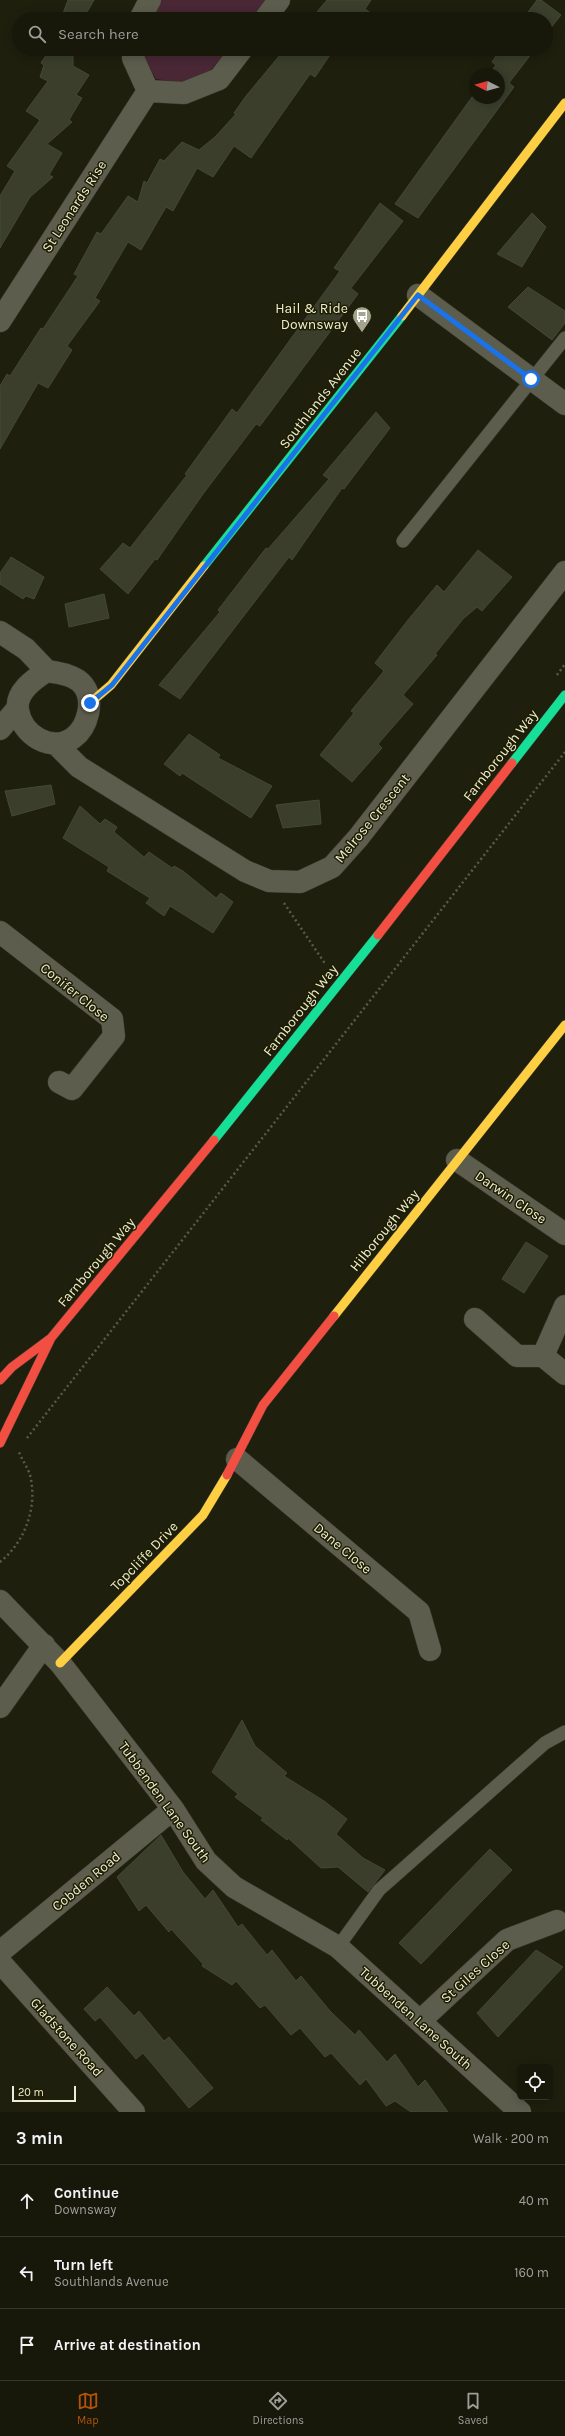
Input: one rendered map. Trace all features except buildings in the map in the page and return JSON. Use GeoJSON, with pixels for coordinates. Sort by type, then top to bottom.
{"type":"FeatureCollection","features":[{"type":"Feature","properties":{"kind":"main road","name":"Southlands Avenue"},"geometry":{"type":"LineString","coordinates":[[90,703],[112,685],[418,295],[565,103]]}},
{"type":"Feature","properties":{"kind":"main road","name":"Farnborough Way"},"geometry":{"type":"LineString","coordinates":[[0,1380],[12,1367],[51,1338],[294,1042],[565,695]]}},
{"type":"Feature","properties":{"kind":"main road","name":"Hilborough Way"},"geometry":{"type":"LineString","coordinates":[[237,1459],[263,1405],[565,1025]]}},
{"type":"Feature","properties":{"kind":"main road","name":"Farnborough Way"},"geometry":{"type":"LineString","coordinates":[[0,1443],[3,1434],[42,1364],[51,1338]]}},
{"type":"Feature","properties":{"kind":"main road","name":"Topcliffe Drive"},"geometry":{"type":"LineString","coordinates":[[60,1663],[203,1514],[237,1459]]}},
{"type":"Feature","properties":{"kind":"street"},"geometry":{"type":"LineString","coordinates":[[144,12],[150,0]]}},
{"type":"Feature","properties":{"kind":"street"},"geometry":{"type":"LineString","coordinates":[[270,12],[279,0]]}},
{"type":"Feature","properties":{"kind":"street"},"geometry":{"type":"LineString","coordinates":[[133,56],[148,91],[184,93],[219,79],[237,56]]}},
{"type":"Feature","properties":{"kind":"street","name":"St Leonards Rise"},"geometry":{"type":"LineString","coordinates":[[0,321],[148,91]]}},
{"type":"Feature","properties":{"kind":"street"},"geometry":{"type":"LineString","coordinates":[[418,295],[565,404]]}},
{"type":"Feature","properties":{"kind":"street","name":"Melrose Crescent"},"geometry":{"type":"LineString","coordinates":[[56,744],[79,767],[245,871],[269,881],[300,882],[332,868],[358,838],[565,572]]}},
{"type":"Feature","properties":{"kind":"street"},"geometry":{"type":"LineString","coordinates":[[0,632],[26,649],[47,671],[67,674],[83,685],[90,703],[86,722],[74,738],[56,744],[36,739],[23,726],[17,709]]}},
{"type":"Feature","properties":{"kind":"street"},"geometry":{"type":"LineString","coordinates":[[0,729],[17,709],[21,694],[28,685],[47,671]]}},
{"type":"Feature","properties":{"kind":"street","name":"Conifer Close"},"geometry":{"type":"LineString","coordinates":[[0,932],[112,1019],[114,1036],[72,1089],[59,1082]]}},
{"type":"Feature","properties":{"kind":"street","name":"Darwin Close"},"geometry":{"type":"LineString","coordinates":[[458,1160],[565,1234]]}},
{"type":"Feature","properties":{"kind":"street"},"geometry":{"type":"LineString","coordinates":[[543,1356],[565,1306]]}},
{"type":"Feature","properties":{"kind":"street"},"geometry":{"type":"LineString","coordinates":[[475,1319],[517,1356],[543,1356],[565,1374]]}},
{"type":"Feature","properties":{"kind":"street","name":"Dane Close"},"geometry":{"type":"LineString","coordinates":[[237,1459],[419,1612],[430,1650]]}},
{"type":"Feature","properties":{"kind":"street","name":"Tubbenden Lane South"},"geometry":{"type":"LineString","coordinates":[[0,1601],[60,1663],[173,1809],[206,1861],[234,1887],[338,1947],[520,2112]]}},
{"type":"Feature","properties":{"kind":"street"},"geometry":{"type":"LineString","coordinates":[[0,1707],[44,1646]]}},
{"type":"Feature","properties":{"kind":"street","name":"Cobden Road"},"geometry":{"type":"LineString","coordinates":[[0,1952],[173,1809]]}},
{"type":"Feature","properties":{"kind":"street","name":"St Giles Close"},"geometry":{"type":"LineString","coordinates":[[420,2021],[507,1940],[557,1921]]}},
{"type":"Feature","properties":{"kind":"street","name":"Gladstone Road"},"geometry":{"type":"LineString","coordinates":[[0,1962],[134,2112]]}},
{"type":"Feature","properties":{"kind":"lane"},"geometry":{"type":"LineString","coordinates":[[403,541],[565,338]]}},
{"type":"Feature","properties":{"kind":"lane"},"geometry":{"type":"LineString","coordinates":[[338,1947],[379,1890],[545,1743],[565,1732]]}},
{"type":"Feature","properties":{"kind":"path"},"geometry":{"type":"LineString","coordinates":[[18,1450],[565,752]]}},
{"type":"Feature","properties":{"kind":"path"},"geometry":{"type":"LineString","coordinates":[[269,881],[327,967]]}},
{"type":"Feature","properties":{"kind":"path"},"geometry":{"type":"LineString","coordinates":[[0,1562],[11,1554],[26,1530],[32,1503],[30,1475],[18,1450],[3,1434]]}},
{"type":"Feature","properties":{"kind":"shaded area"},"geometry":{"type":"Polygon","coordinates":[[[161,0],[266,0],[257,12],[155,12],[161,0]]]}},
{"type":"Feature","properties":{"kind":"shaded area"},"geometry":{"type":"Polygon","coordinates":[[[222,56],[211,70],[182,83],[156,79],[144,57],[222,56]]]}},
{"type":"Feature","properties":{"kind":"traffic: fast"},"geometry":{"type":"LineString","coordinates":[[204,566],[402,316]]}},
{"type":"Feature","properties":{"kind":"traffic: fast"},"geometry":{"type":"LineString","coordinates":[[512,763],[565,695]]}},
{"type":"Feature","properties":{"kind":"traffic: fast"},"geometry":{"type":"LineString","coordinates":[[214,1140],[378,935]]}},
{"type":"Feature","properties":{"kind":"traffic: slow"},"geometry":{"type":"LineString","coordinates":[[402,316],[565,103]]}},
{"type":"Feature","properties":{"kind":"traffic: slow"},"geometry":{"type":"LineString","coordinates":[[90,703],[111,685],[204,566]]}},
{"type":"Feature","properties":{"kind":"traffic: slow"},"geometry":{"type":"LineString","coordinates":[[334,1316],[565,1025]]}},
{"type":"Feature","properties":{"kind":"traffic: slow"},"geometry":{"type":"LineString","coordinates":[[60,1663],[203,1515],[227,1475]]}},
{"type":"Feature","properties":{"kind":"traffic: jam"},"geometry":{"type":"LineString","coordinates":[[378,935],[512,763]]}},
{"type":"Feature","properties":{"kind":"traffic: jam"},"geometry":{"type":"LineString","coordinates":[[0,1380],[12,1367],[51,1338],[214,1140]]}},
{"type":"Feature","properties":{"kind":"traffic: jam"},"geometry":{"type":"LineString","coordinates":[[227,1475],[263,1405],[334,1316]]}},
{"type":"Feature","properties":{"kind":"traffic: jam"},"geometry":{"type":"LineString","coordinates":[[0,1443],[51,1338]]}},
{"type":"Feature","properties":{"kind":"place","name":"Hail & Ride Downsway"},"geometry":{"type":"Point","coordinates":[362,333]}},
{"type":"Feature","properties":{"kind":"route"},"geometry":{"type":"LineString","coordinates":[[90,703],[112,685],[418,295],[531,379]]}}]}
